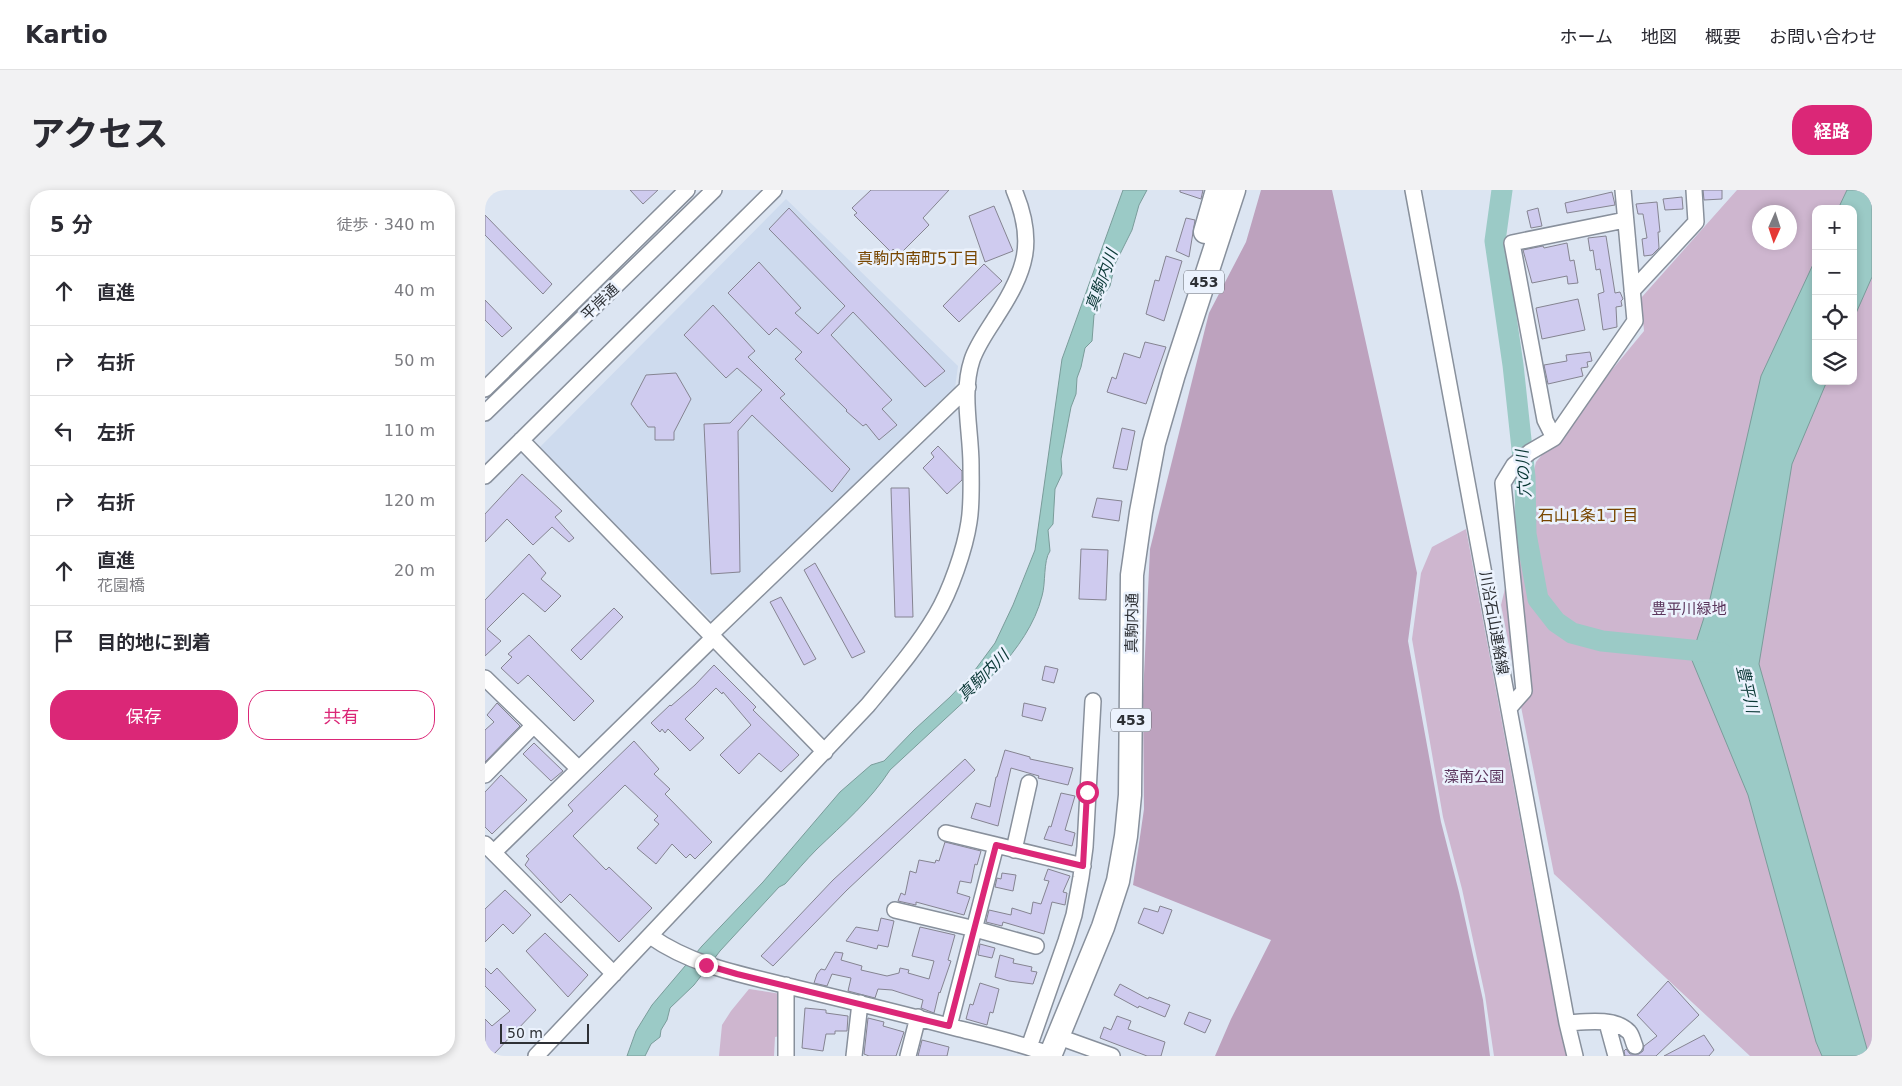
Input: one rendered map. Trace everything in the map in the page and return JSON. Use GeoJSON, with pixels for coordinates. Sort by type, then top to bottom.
{"type":"FeatureCollection","features":[{"type":"Feature","properties":{"kind":"highway"},"geometry":{"type":"LineString","coordinates":[[1174,374],[1185,299],[1217,190]]}},
{"type":"Feature","properties":{"kind":"highway","name":"真駒内通"},"geometry":{"type":"LineString","coordinates":[[1054,1050],[1106,918],[1118,881],[1125,846],[1130,796],[1132,575],[1141,512],[1154,443],[1174,374],[1234,190]]}},
{"type":"Feature","properties":{"kind":"highway"},"geometry":{"type":"LineString","coordinates":[[1174,374],[1235,236],[1249,190]]}},
{"type":"Feature","properties":{"kind":"street","name":"平岸通"},"geometry":{"type":"LineString","coordinates":[[485,388],[687,190]]}},
{"type":"Feature","properties":{"kind":"street","name":"平岸通"},"geometry":{"type":"LineString","coordinates":[[485,414],[714,190]]}},
{"type":"Feature","properties":{"kind":"street"},"geometry":{"type":"LineString","coordinates":[[485,476],[774,190]]}},
{"type":"Feature","properties":{"kind":"street"},"geometry":{"type":"LineString","coordinates":[[536,1056],[868,705],[903,662],[937,614],[956,570],[969,522],[971,463],[968,387],[972,360],[1014,288],[1024,263],[1027,235],[1022,210],[1014,190]]}},
{"type":"Feature","properties":{"kind":"street","name":"川沿石山連絡線"},"geometry":{"type":"LineString","coordinates":[[1413,190],[1567,1023],[1575,1056]]}},
{"type":"Feature","properties":{"kind":"street"},"geometry":{"type":"LineString","coordinates":[[1509,708],[1525,691],[1503,483],[1514,465],[1553,438],[1635,321],[1623,190]]}},
{"type":"Feature","properties":{"kind":"street"},"geometry":{"type":"LineString","coordinates":[[1632,292],[1697,222],[1694,190]]}},
{"type":"Feature","properties":{"kind":"street"},"geometry":{"type":"LineString","coordinates":[[1553,438],[1545,420],[1513,243],[1625,220]]}},
{"type":"Feature","properties":{"kind":"street"},"geometry":{"type":"LineString","coordinates":[[614,974],[489,848],[579,769],[968,387]]}},
{"type":"Feature","properties":{"kind":"street"},"geometry":{"type":"LineString","coordinates":[[521,440],[825,752]]}},
{"type":"Feature","properties":{"kind":"street"},"geometry":{"type":"LineString","coordinates":[[487,682],[579,769]]}},
{"type":"Feature","properties":{"kind":"street"},"geometry":{"type":"LineString","coordinates":[[1029,1047],[1074,915],[1083,866],[1093,701]]}},
{"type":"Feature","properties":{"kind":"street"},"geometry":{"type":"LineString","coordinates":[[485,775],[533,726]]}},
{"type":"Feature","properties":{"kind":"street"},"geometry":{"type":"LineString","coordinates":[[1014,850],[1029,783]]}},
{"type":"Feature","properties":{"kind":"street"},"geometry":{"type":"LineString","coordinates":[[946,833],[1083,866]]}},
{"type":"Feature","properties":{"kind":"street"},"geometry":{"type":"LineString","coordinates":[[949,1026],[996,845]]}},
{"type":"Feature","properties":{"kind":"street"},"geometry":{"type":"LineString","coordinates":[[895,910],[975,928],[1036,946]]}},
{"type":"Feature","properties":{"kind":"street"},"geometry":{"type":"LineString","coordinates":[[650,936],[667,948],[706,965],[737,974],[860,1003],[1029,1047],[1111,1056]]}},
{"type":"Feature","properties":{"kind":"street"},"geometry":{"type":"LineString","coordinates":[[786,985],[786,1056]]}},
{"type":"Feature","properties":{"kind":"street"},"geometry":{"type":"LineString","coordinates":[[854,1056],[860,1003]]}},
{"type":"Feature","properties":{"kind":"street"},"geometry":{"type":"LineString","coordinates":[[908,1056],[918,1018]]}},
{"type":"Feature","properties":{"kind":"street"},"geometry":{"type":"LineString","coordinates":[[1567,1023],[1607,1023],[1621,1026],[1630,1033],[1635,1046]]}},
{"type":"Feature","properties":{"kind":"street"},"geometry":{"type":"LineString","coordinates":[[1607,1023],[1616,1056]]}},
{"type":"Feature","properties":{"kind":"shaded area"},"geometry":{"type":"Polygon","coordinates":[[[1261,190],[1332,190],[1417,573],[1408,641],[1441,822],[1483,1000],[1490,1056],[1215,1056],[1231,1019],[1271,940],[1133,885],[1144,809],[1143,696],[1150,549],[1209,313],[1246,242],[1261,190]]]}},
{"type":"Feature","properties":{"kind":"shaded area"},"geometry":{"type":"Polygon","coordinates":[[[786,199],[958,366],[955,388],[715,624],[539,448],[786,199]]]}},
{"type":"Feature","properties":{"kind":"green space","name":"豊平川緑地"},"geometry":{"type":"Polygon","coordinates":[[[1737,190],[1872,190],[1872,1056],[1750,1056],[1554,874],[1501,605],[1536,462],[1644,331],[1641,298],[1737,190]]]}},
{"type":"Feature","properties":{"kind":"green space","name":"藻南公園"},"geometry":{"type":"Polygon","coordinates":[[[1466,529],[1540,927],[1569,1056],[1494,1056],[1485,995],[1462,889],[1443,817],[1412,639],[1421,573],[1432,547],[1466,529]]]}},
{"type":"Feature","properties":{"kind":"green space"},"geometry":{"type":"Polygon","coordinates":[[[749,989],[781,994],[780,1036],[775,1037],[774,1056],[719,1056],[722,1025],[749,989]]]}},
{"type":"Feature","properties":{"kind":"water","name":"真駒内川"},"geometry":{"type":"Polygon","coordinates":[[[1123,190],[1147,190],[1139,205],[1132,230],[1115,264],[1110,286],[1103,296],[1099,311],[1094,315],[1092,341],[1085,348],[1061,459],[1062,474],[1055,489],[1053,524],[1048,530],[1050,551],[1046,560],[1043,591],[1030,626],[1012,654],[998,670],[890,770],[865,802],[813,853],[785,884],[779,887],[720,951],[694,985],[670,1008],[660,1037],[651,1044],[645,1056],[627,1056],[636,1031],[652,1005],[702,946],[763,882],[840,792],[871,765],[884,761],[972,674],[995,643],[1013,605],[1035,550],[1062,359],[1123,190]]]}},
{"type":"Feature","properties":{"kind":"water"},"geometry":{"type":"Polygon","coordinates":[[[1847,190],[1872,190],[1872,277],[1857,311],[1857,205],[1840,205],[1847,190]]]}},
{"type":"Feature","properties":{"kind":"water","name":"豊平川"},"geometry":{"type":"Polygon","coordinates":[[[1812,267],[1812,385],[1825,385],[1792,464],[1759,664],[1869,1056],[1822,1056],[1816,1042],[1748,795],[1691,658],[1710,599],[1761,376],[1812,267]]]}},
{"type":"Feature","properties":{"kind":"building"},"geometry":{"type":"Polygon","coordinates":[[[630,190],[658,190],[643,204],[630,190]]]}},
{"type":"Feature","properties":{"kind":"building"},"geometry":{"type":"Polygon","coordinates":[[[871,190],[949,190],[923,218],[929,225],[899,255],[893,249],[891,252],[854,215],[857,213],[852,208],[871,190]]]}},
{"type":"Feature","properties":{"kind":"building"},"geometry":{"type":"Polygon","coordinates":[[[1180,190],[1203,190],[1201,199],[1180,192],[1180,190]]]}},
{"type":"Feature","properties":{"kind":"building"},"geometry":{"type":"Polygon","coordinates":[[[1703,190],[1722,190],[1722,199],[1704,200],[1703,190]]]}},
{"type":"Feature","properties":{"kind":"building"},"geometry":{"type":"Polygon","coordinates":[[[1612,192],[1615,205],[1567,213],[1565,203],[1612,192]]]}},
{"type":"Feature","properties":{"kind":"building"},"geometry":{"type":"Polygon","coordinates":[[[1682,197],[1683,209],[1665,210],[1663,199],[1682,197]]]}},
{"type":"Feature","properties":{"kind":"building"},"geometry":{"type":"Polygon","coordinates":[[[1657,202],[1660,232],[1658,232],[1659,248],[1652,255],[1644,256],[1642,239],[1647,238],[1643,214],[1638,214],[1636,204],[1657,202]]]}},
{"type":"Feature","properties":{"kind":"building"},"geometry":{"type":"Polygon","coordinates":[[[994,206],[1013,251],[985,262],[969,216],[994,206]]]}},
{"type":"Feature","properties":{"kind":"building"},"geometry":{"type":"Polygon","coordinates":[[[789,208],[945,371],[925,387],[853,312],[831,335],[892,400],[882,409],[897,425],[879,440],[866,424],[863,426],[846,411],[795,359],[802,352],[776,328],[769,335],[728,293],[759,262],[801,308],[795,313],[818,334],[845,306],[769,229],[789,208]]]}},
{"type":"Feature","properties":{"kind":"building"},"geometry":{"type":"Polygon","coordinates":[[[1538,208],[1542,226],[1531,228],[1527,211],[1538,208]]]}},
{"type":"Feature","properties":{"kind":"building"},"geometry":{"type":"Polygon","coordinates":[[[485,215],[552,284],[543,294],[485,235],[485,215]]]}},
{"type":"Feature","properties":{"kind":"building"},"geometry":{"type":"Polygon","coordinates":[[[1186,218],[1195,220],[1189,257],[1176,251],[1186,218]]]}},
{"type":"Feature","properties":{"kind":"building"},"geometry":{"type":"Polygon","coordinates":[[[1606,236],[1615,293],[1620,292],[1623,299],[1621,301],[1622,306],[1616,307],[1617,327],[1603,330],[1598,294],[1604,292],[1600,269],[1596,270],[1593,250],[1590,251],[1588,238],[1606,236]]]}},
{"type":"Feature","properties":{"kind":"building"},"geometry":{"type":"Polygon","coordinates":[[[1567,243],[1570,261],[1574,260],[1578,283],[1568,284],[1567,276],[1532,283],[1523,250],[1567,243]]]}},
{"type":"Feature","properties":{"kind":"building"},"geometry":{"type":"Polygon","coordinates":[[[1166,256],[1182,261],[1164,321],[1146,314],[1155,280],[1159,281],[1166,256]]]}},
{"type":"Feature","properties":{"kind":"building"},"geometry":{"type":"Polygon","coordinates":[[[984,264],[1002,281],[959,322],[943,306],[984,264]]]}},
{"type":"Feature","properties":{"kind":"building"},"geometry":{"type":"Polygon","coordinates":[[[1578,299],[1585,330],[1542,339],[1536,308],[1578,299]]]}},
{"type":"Feature","properties":{"kind":"building"},"geometry":{"type":"Polygon","coordinates":[[[485,300],[512,328],[502,337],[485,320],[485,300]]]}},
{"type":"Feature","properties":{"kind":"building"},"geometry":{"type":"Polygon","coordinates":[[[713,305],[755,351],[748,357],[785,394],[780,398],[850,469],[832,492],[752,415],[738,431],[740,572],[711,574],[704,424],[730,423],[762,390],[737,368],[726,378],[684,335],[713,305]]]}},
{"type":"Feature","properties":{"kind":"building"},"geometry":{"type":"Polygon","coordinates":[[[1145,342],[1166,347],[1146,404],[1107,392],[1112,377],[1116,379],[1124,353],[1140,358],[1145,342]]]}},
{"type":"Feature","properties":{"kind":"building"},"geometry":{"type":"Polygon","coordinates":[[[1590,352],[1592,361],[1587,362],[1588,367],[1581,368],[1583,376],[1548,384],[1544,365],[1567,361],[1566,355],[1590,352]]]}},
{"type":"Feature","properties":{"kind":"building"},"geometry":{"type":"Polygon","coordinates":[[[676,373],[691,399],[674,432],[674,440],[655,440],[655,427],[648,427],[631,404],[646,375],[676,373]]]}},
{"type":"Feature","properties":{"kind":"building"},"geometry":{"type":"Polygon","coordinates":[[[1122,428],[1135,431],[1127,470],[1113,468],[1122,428]]]}},
{"type":"Feature","properties":{"kind":"building"},"geometry":{"type":"Polygon","coordinates":[[[938,446],[962,471],[962,480],[947,494],[923,468],[934,457],[931,453],[938,446]]]}},
{"type":"Feature","properties":{"kind":"building"},"geometry":{"type":"Polygon","coordinates":[[[522,474],[562,511],[555,517],[574,538],[569,542],[552,527],[533,545],[507,519],[485,542],[485,514],[522,474]]]}},
{"type":"Feature","properties":{"kind":"building"},"geometry":{"type":"Polygon","coordinates":[[[891,488],[909,488],[913,617],[895,617],[891,488]]]}},
{"type":"Feature","properties":{"kind":"building"},"geometry":{"type":"Polygon","coordinates":[[[1097,498],[1122,501],[1119,521],[1092,517],[1097,498]]]}},
{"type":"Feature","properties":{"kind":"building"},"geometry":{"type":"Polygon","coordinates":[[[1081,549],[1108,550],[1106,600],[1079,599],[1081,549]]]}},
{"type":"Feature","properties":{"kind":"building"},"geometry":{"type":"Polygon","coordinates":[[[529,554],[546,573],[541,579],[561,596],[545,612],[523,593],[487,629],[501,641],[485,656],[485,600],[529,554]]]}},
{"type":"Feature","properties":{"kind":"building"},"geometry":{"type":"Polygon","coordinates":[[[815,563],[865,652],[852,658],[804,570],[815,563]]]}},
{"type":"Feature","properties":{"kind":"building"},"geometry":{"type":"Polygon","coordinates":[[[781,597],[816,659],[804,665],[770,602],[781,597]]]}},
{"type":"Feature","properties":{"kind":"building"},"geometry":{"type":"Polygon","coordinates":[[[614,608],[623,617],[581,660],[571,650],[614,608]]]}},
{"type":"Feature","properties":{"kind":"building"},"geometry":{"type":"Polygon","coordinates":[[[529,635],[594,701],[574,721],[528,675],[518,684],[501,668],[512,657],[508,654],[529,635]]]}},
{"type":"Feature","properties":{"kind":"building"},"geometry":{"type":"Polygon","coordinates":[[[714,665],[756,707],[753,710],[799,755],[781,772],[759,753],[739,774],[720,755],[751,725],[723,692],[722,694],[716,688],[685,719],[704,738],[690,751],[668,729],[665,733],[662,729],[660,732],[651,723],[695,685],[714,665]]]}},
{"type":"Feature","properties":{"kind":"building"},"geometry":{"type":"Polygon","coordinates":[[[1045,666],[1058,669],[1054,683],[1042,680],[1045,666]]]}},
{"type":"Feature","properties":{"kind":"building"},"geometry":{"type":"Polygon","coordinates":[[[497,703],[520,726],[485,762],[485,730],[494,722],[487,715],[497,703]]]}},
{"type":"Feature","properties":{"kind":"building"},"geometry":{"type":"Polygon","coordinates":[[[1024,703],[1046,708],[1042,721],[1022,716],[1024,703]]]}},
{"type":"Feature","properties":{"kind":"building"},"geometry":{"type":"Polygon","coordinates":[[[634,741],[659,769],[654,774],[670,789],[665,794],[712,842],[695,859],[690,854],[686,858],[672,844],[656,864],[637,848],[659,824],[654,820],[658,816],[625,785],[573,836],[606,870],[609,867],[652,908],[619,942],[570,894],[561,903],[525,865],[529,859],[526,856],[573,811],[568,805],[634,741]]]}},
{"type":"Feature","properties":{"kind":"building"},"geometry":{"type":"Polygon","coordinates":[[[534,743],[563,771],[551,781],[523,754],[534,743]]]}},
{"type":"Feature","properties":{"kind":"building"},"geometry":{"type":"Polygon","coordinates":[[[1005,750],[1030,757],[1030,759],[1073,768],[1068,785],[1038,778],[1039,776],[1011,768],[998,826],[971,818],[976,803],[990,807],[996,777],[1005,750]]]}},
{"type":"Feature","properties":{"kind":"building"},"geometry":{"type":"Polygon","coordinates":[[[965,759],[975,770],[847,890],[773,966],[761,956],[833,880],[965,759]]]}},
{"type":"Feature","properties":{"kind":"building"},"geometry":{"type":"Polygon","coordinates":[[[501,775],[527,800],[492,834],[485,827],[485,792],[501,775]]]}},
{"type":"Feature","properties":{"kind":"building"},"geometry":{"type":"Polygon","coordinates":[[[1061,793],[1075,796],[1065,830],[1075,833],[1072,846],[1044,839],[1049,826],[1051,827],[1061,793]]]}},
{"type":"Feature","properties":{"kind":"building"},"geometry":{"type":"Polygon","coordinates":[[[945,842],[981,851],[977,865],[975,864],[971,883],[960,881],[957,893],[970,897],[964,915],[916,902],[916,905],[898,901],[901,893],[905,895],[910,871],[916,873],[919,860],[935,863],[936,860],[939,861],[945,842]]]}},
{"type":"Feature","properties":{"kind":"building"},"geometry":{"type":"Polygon","coordinates":[[[1048,869],[1070,876],[1063,892],[1067,893],[1065,905],[1052,902],[1044,934],[1003,922],[1002,926],[986,922],[989,910],[1011,915],[1012,908],[1031,914],[1033,902],[1041,904],[1049,881],[1044,880],[1048,869]]]}},
{"type":"Feature","properties":{"kind":"building"},"geometry":{"type":"Polygon","coordinates":[[[1002,873],[1016,875],[1013,891],[995,887],[997,878],[1001,879],[1002,873]]]}},
{"type":"Feature","properties":{"kind":"building"},"geometry":{"type":"Polygon","coordinates":[[[505,890],[531,915],[513,934],[503,924],[485,942],[485,909],[505,890]]]}},
{"type":"Feature","properties":{"kind":"building"},"geometry":{"type":"Polygon","coordinates":[[[1160,906],[1172,910],[1163,934],[1138,923],[1144,908],[1158,912],[1160,906]]]}},
{"type":"Feature","properties":{"kind":"building"},"geometry":{"type":"Polygon","coordinates":[[[881,918],[894,921],[888,947],[878,945],[877,949],[846,941],[856,927],[878,931],[881,918]]]}},
{"type":"Feature","properties":{"kind":"building"},"geometry":{"type":"Polygon","coordinates":[[[920,927],[955,935],[948,960],[951,961],[939,992],[934,1013],[921,1008],[923,1000],[892,990],[878,989],[875,998],[848,991],[851,978],[832,974],[827,986],[814,983],[817,974],[821,969],[825,970],[835,952],[843,953],[841,960],[862,966],[861,970],[887,976],[899,973],[900,968],[909,970],[908,973],[929,979],[934,961],[912,956],[920,927]]]}},
{"type":"Feature","properties":{"kind":"building"},"geometry":{"type":"Polygon","coordinates":[[[545,933],[588,975],[568,997],[526,951],[545,933]]]}},
{"type":"Feature","properties":{"kind":"building"},"geometry":{"type":"Polygon","coordinates":[[[980,944],[995,948],[992,958],[978,955],[980,944]]]}},
{"type":"Feature","properties":{"kind":"building"},"geometry":{"type":"Polygon","coordinates":[[[1000,955],[1014,959],[1013,963],[1032,967],[1031,971],[1037,972],[1033,984],[995,977],[1000,955]]]}},
{"type":"Feature","properties":{"kind":"building"},"geometry":{"type":"Polygon","coordinates":[[[485,968],[491,974],[497,968],[536,1010],[493,1055],[485,1046],[485,1019],[492,1026],[510,1011],[485,986],[485,968]]]}},
{"type":"Feature","properties":{"kind":"building"},"geometry":{"type":"Polygon","coordinates":[[[1668,981],[1699,1015],[1656,1056],[1625,1056],[1624,1051],[1626,1049],[1630,1054],[1639,1054],[1643,1051],[1644,1046],[1657,1036],[1637,1015],[1668,981]]]}},
{"type":"Feature","properties":{"kind":"building"},"geometry":{"type":"Polygon","coordinates":[[[980,983],[999,989],[993,1013],[990,1012],[987,1025],[966,1019],[970,1004],[973,1005],[980,983]]]}},
{"type":"Feature","properties":{"kind":"building"},"geometry":{"type":"Polygon","coordinates":[[[1120,984],[1148,999],[1149,997],[1170,1005],[1165,1017],[1139,1006],[1138,1008],[1114,995],[1120,984]]]}},
{"type":"Feature","properties":{"kind":"building"},"geometry":{"type":"Polygon","coordinates":[[[805,1008],[826,1010],[826,1013],[848,1016],[847,1031],[835,1031],[835,1034],[826,1034],[823,1051],[802,1048],[805,1008]]]}},
{"type":"Feature","properties":{"kind":"building"},"geometry":{"type":"Polygon","coordinates":[[[1189,1012],[1211,1020],[1205,1033],[1184,1024],[1189,1012]]]}},
{"type":"Feature","properties":{"kind":"building"},"geometry":{"type":"Polygon","coordinates":[[[1117,1016],[1131,1021],[1128,1029],[1165,1042],[1161,1056],[1147,1056],[1100,1038],[1104,1027],[1111,1030],[1117,1016]]]}},
{"type":"Feature","properties":{"kind":"building"},"geometry":{"type":"Polygon","coordinates":[[[868,1018],[884,1022],[883,1026],[904,1032],[896,1056],[869,1056],[864,1054],[868,1018]]]}},
{"type":"Feature","properties":{"kind":"building"},"geometry":{"type":"Polygon","coordinates":[[[1704,1035],[1714,1050],[1709,1056],[1664,1056],[1704,1035]]]}},
{"type":"Feature","properties":{"kind":"building"},"geometry":{"type":"Polygon","coordinates":[[[922,1040],[949,1047],[947,1056],[918,1056],[922,1040]]]}},
{"type":"Feature","properties":{"kind":"waterway","name":"穴の川"},"geometry":{"type":"LineString","coordinates":[[1502,190],[1495,241],[1513,365],[1525,477],[1526,534],[1538,599],[1556,622],[1572,633],[1602,641],[1721,653]]}},
{"type":"Feature","properties":{"kind":"district","name":"真駒内南町5丁目"},"geometry":{"type":"Point","coordinates":[918,258]}},
{"type":"Feature","properties":{"kind":"district","name":"石山1条1丁目"},"geometry":{"type":"Point","coordinates":[1588,515]}},
{"type":"Feature","properties":{"kind":"route"},"geometry":{"type":"LineString","coordinates":[[706,965],[949,1026],[996,845],[1083,866],[1087,792]]}}]}
